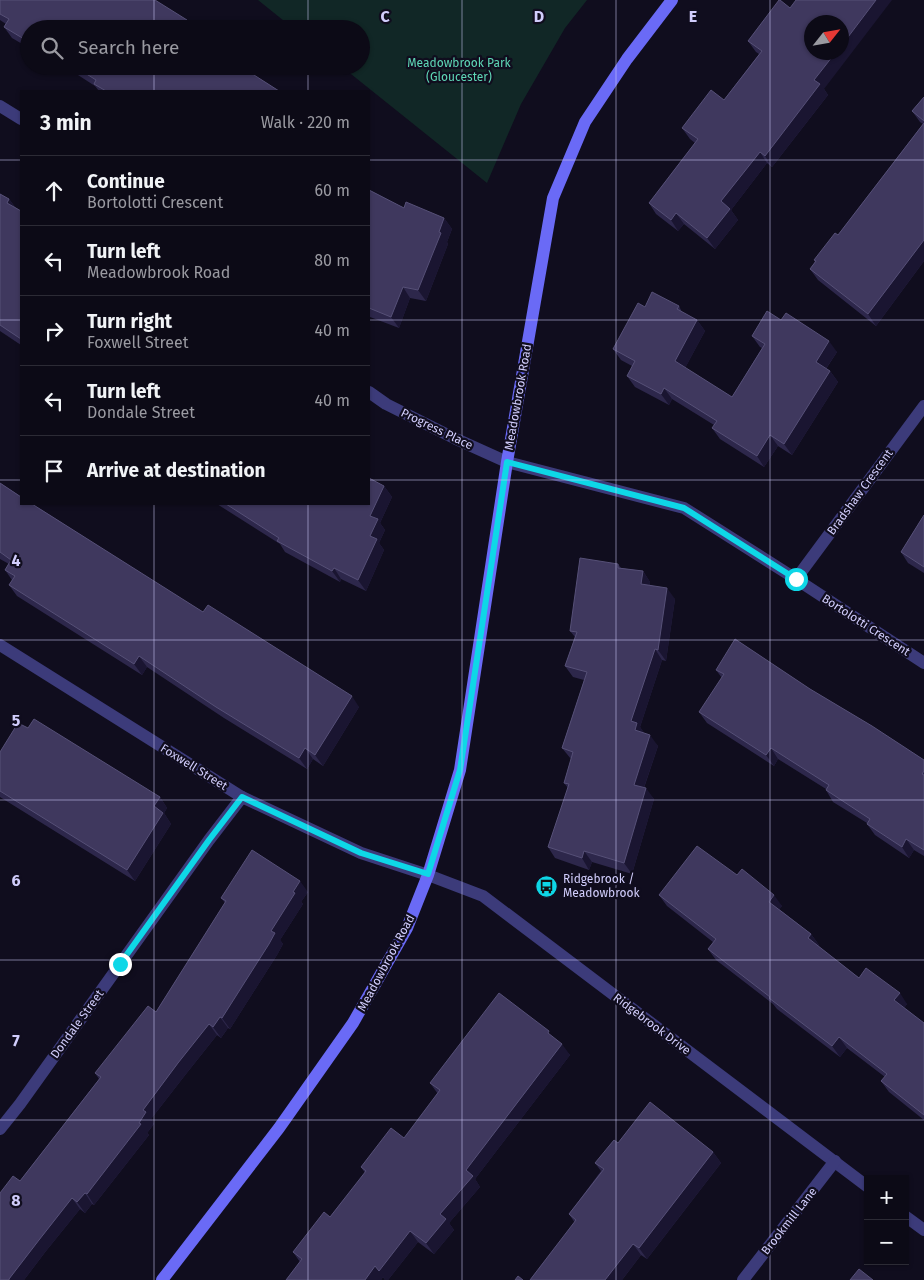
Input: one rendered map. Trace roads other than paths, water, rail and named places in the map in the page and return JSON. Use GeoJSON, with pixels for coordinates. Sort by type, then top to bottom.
{"type":"FeatureCollection","features":[{"type":"Feature","properties":{"kind":"street","name":"Meadowbrook Road"},"geometry":{"type":"LineString","coordinates":[[162,1280],[280,1128],[353,1023],[407,928],[428,874],[460,770],[507,462],[553,198],[585,122],[627,59],[672,0]]}},
{"type":"Feature","properties":{"kind":"street"},"geometry":{"type":"LineString","coordinates":[[0,106],[20,118]]}},
{"type":"Feature","properties":{"kind":"street","name":"Progress Place"},"geometry":{"type":"LineString","coordinates":[[370,393],[386,404],[507,462]]}},
{"type":"Feature","properties":{"kind":"street","name":"Bradshaw Crescent"},"geometry":{"type":"LineString","coordinates":[[796,579],[924,406]]}},
{"type":"Feature","properties":{"kind":"street","name":"Bortolotti Crescent"},"geometry":{"type":"LineString","coordinates":[[507,462],[684,508],[924,663]]}},
{"type":"Feature","properties":{"kind":"street","name":"Foxwell Street"},"geometry":{"type":"LineString","coordinates":[[0,645],[242,797],[361,853],[428,874]]}},
{"type":"Feature","properties":{"kind":"street","name":"Dondale Street"},"geometry":{"type":"LineString","coordinates":[[0,1129],[242,797]]}},
{"type":"Feature","properties":{"kind":"street","name":"Ridgebrook Drive"},"geometry":{"type":"LineString","coordinates":[[428,874],[484,896],[864,1184]]}},
{"type":"Feature","properties":{"kind":"street","name":"Brookmill Lane"},"geometry":{"type":"LineString","coordinates":[[744,1280],[834,1162]]}},
{"type":"Feature","properties":{"kind":"street"},"geometry":{"type":"LineString","coordinates":[[909,1219],[924,1230]]}},
{"type":"Feature","properties":{"kind":"place","name":"Ridgebrook / Meadowbrook"},"geometry":{"type":"Point","coordinates":[547,886]}},
{"type":"Feature","properties":{"kind":"park label","name":"Meadowbrook Park (Gloucester)"},"geometry":{"type":"Point","coordinates":[459,70]}}]}
